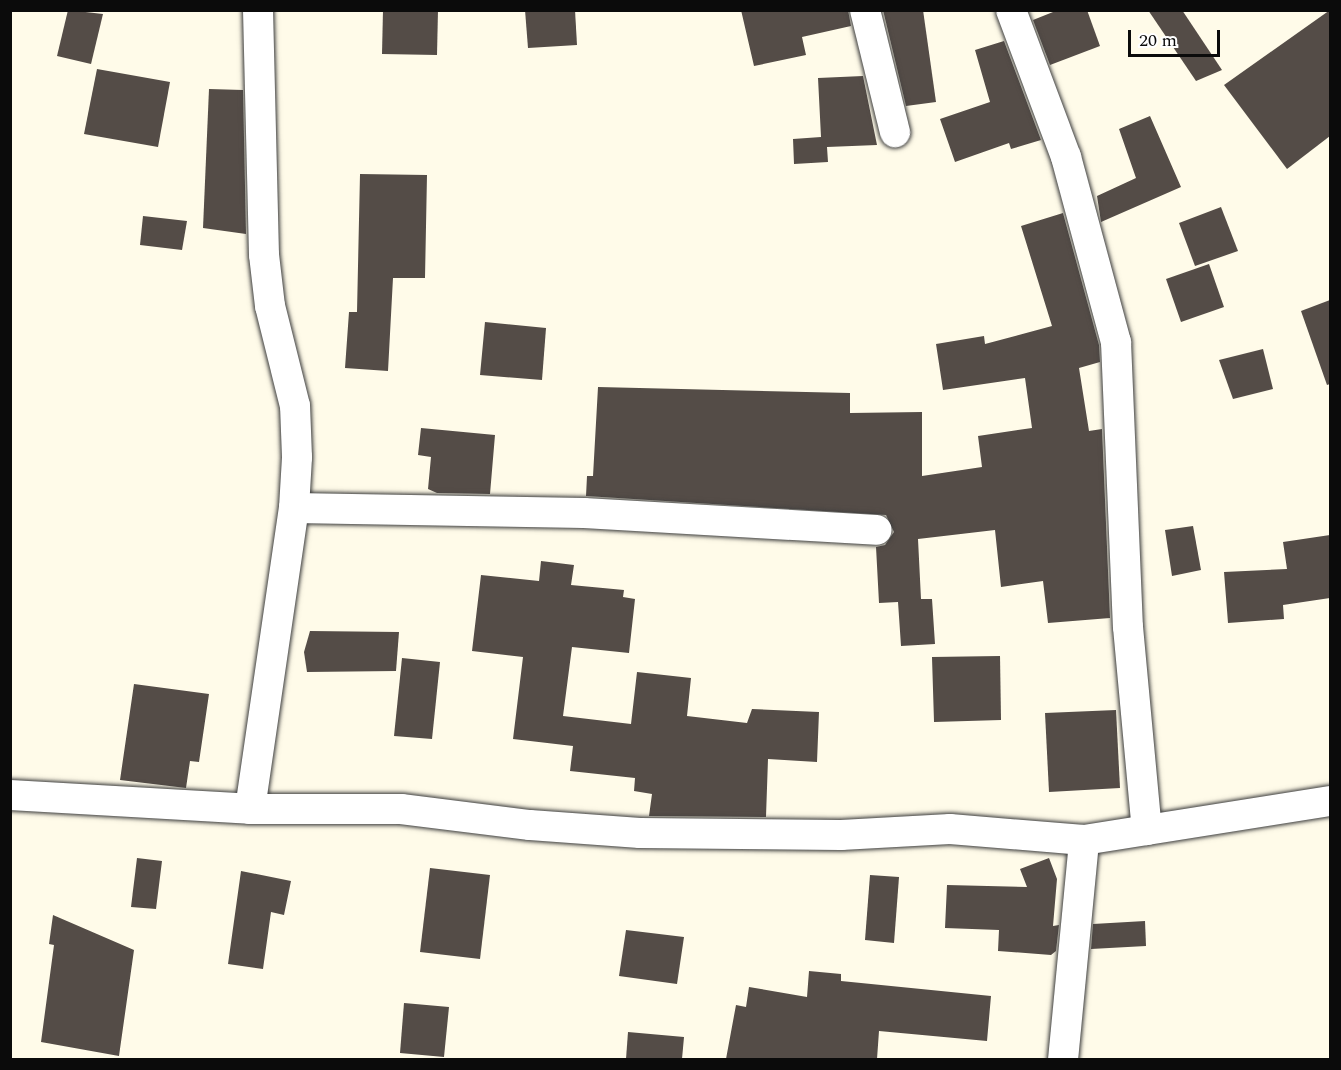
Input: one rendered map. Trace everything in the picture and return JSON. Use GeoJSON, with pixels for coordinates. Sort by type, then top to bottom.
{"type":"FeatureCollection","features":[{"type":"Feature","properties":{"kind":"street"},"geometry":{"type":"LineString","coordinates":[[250,810],[294,508],[295,406],[270,306],[264,255],[258,10]]}},
{"type":"Feature","properties":{"kind":"street"},"geometry":{"type":"LineString","coordinates":[[865,10],[895,132]]}},
{"type":"Feature","properties":{"kind":"street"},"geometry":{"type":"LineString","coordinates":[[1011,10],[1066,157],[1116,342],[1128,627],[1147,830]]}},
{"type":"Feature","properties":{"kind":"street"},"geometry":{"type":"LineString","coordinates":[[294,508],[584,513],[877,530]]}},
{"type":"Feature","properties":{"kind":"street"},"geometry":{"type":"LineString","coordinates":[[10,795],[250,810],[401,809],[530,825],[640,833],[841,836],[950,829],[1084,840],[1330,801]]}},
{"type":"Feature","properties":{"kind":"street"},"geometry":{"type":"LineString","coordinates":[[1063,1059],[1084,840]]}},
{"type":"Feature","properties":{"kind":"building"},"geometry":{"type":"Polygon","coordinates":[[[68,10],[103,14],[91,64],[57,56],[68,10]]]}},
{"type":"Feature","properties":{"kind":"building"},"geometry":{"type":"Polygon","coordinates":[[[383,10],[438,10],[437,55],[382,54],[383,10]]]}},
{"type":"Feature","properties":{"kind":"building"},"geometry":{"type":"Polygon","coordinates":[[[525,10],[575,10],[577,45],[528,48],[525,10]]]}},
{"type":"Feature","properties":{"kind":"building"},"geometry":{"type":"Polygon","coordinates":[[[741,10],[848,10],[851,26],[802,37],[806,55],[754,66],[741,10]]]}},
{"type":"Feature","properties":{"kind":"building"},"geometry":{"type":"Polygon","coordinates":[[[883,10],[923,10],[936,102],[906,106],[883,10]]]}},
{"type":"Feature","properties":{"kind":"building"},"geometry":{"type":"Polygon","coordinates":[[[1058,10],[1087,10],[1100,46],[1050,65],[1033,20],[1058,10]]]}},
{"type":"Feature","properties":{"kind":"building"},"geometry":{"type":"Polygon","coordinates":[[[1148,10],[1182,10],[1222,70],[1196,81],[1148,10]]]}},
{"type":"Feature","properties":{"kind":"building"},"geometry":{"type":"Polygon","coordinates":[[[1330,10],[1330,136],[1287,169],[1224,85],[1330,10]]]}},
{"type":"Feature","properties":{"kind":"building"},"geometry":{"type":"Polygon","coordinates":[[[1004,41],[1041,140],[1011,149],[1009,143],[955,162],[940,119],[990,102],[975,50],[1004,41]]]}},
{"type":"Feature","properties":{"kind":"building"},"geometry":{"type":"Polygon","coordinates":[[[97,69],[170,82],[158,147],[84,134],[97,69]]]}},
{"type":"Feature","properties":{"kind":"building"},"geometry":{"type":"Polygon","coordinates":[[[863,76],[877,145],[827,147],[828,162],[794,164],[793,139],[821,137],[818,78],[863,76]]]}},
{"type":"Feature","properties":{"kind":"building"},"geometry":{"type":"Polygon","coordinates":[[[209,89],[243,90],[246,234],[203,228],[209,89]]]}},
{"type":"Feature","properties":{"kind":"building"},"geometry":{"type":"Polygon","coordinates":[[[1150,116],[1181,187],[1101,222],[1097,196],[1136,178],[1119,129],[1150,116]]]}},
{"type":"Feature","properties":{"kind":"building"},"geometry":{"type":"Polygon","coordinates":[[[360,174],[427,175],[425,278],[393,278],[388,371],[345,368],[349,312],[357,312],[360,174]]]}},
{"type":"Feature","properties":{"kind":"building"},"geometry":{"type":"Polygon","coordinates":[[[1221,207],[1238,251],[1195,266],[1179,223],[1221,207]]]}},
{"type":"Feature","properties":{"kind":"building"},"geometry":{"type":"Polygon","coordinates":[[[1063,213],[1099,345],[1100,362],[1079,368],[1089,431],[1102,429],[1110,618],[1048,623],[1043,581],[1001,587],[995,530],[918,539],[921,599],[932,599],[935,644],[901,646],[898,602],[879,603],[876,547],[885,545],[894,532],[886,515],[586,496],[587,476],[593,476],[598,387],[850,393],[850,413],[922,412],[922,476],[982,467],[978,436],[1032,428],[1025,378],[943,390],[936,344],[984,336],[985,344],[1052,326],[1021,226],[1063,213]]]}},
{"type":"Feature","properties":{"kind":"building"},"geometry":{"type":"Polygon","coordinates":[[[143,216],[187,221],[182,250],[140,245],[143,216]]]}},
{"type":"Feature","properties":{"kind":"building"},"geometry":{"type":"Polygon","coordinates":[[[1209,264],[1224,307],[1181,322],[1166,279],[1209,264]]]}},
{"type":"Feature","properties":{"kind":"building"},"geometry":{"type":"Polygon","coordinates":[[[1330,300],[1330,384],[1327,385],[1301,311],[1330,300]]]}},
{"type":"Feature","properties":{"kind":"building"},"geometry":{"type":"Polygon","coordinates":[[[485,322],[546,328],[542,380],[480,375],[485,322]]]}},
{"type":"Feature","properties":{"kind":"building"},"geometry":{"type":"Polygon","coordinates":[[[1263,349],[1273,389],[1233,399],[1219,360],[1263,349]]]}},
{"type":"Feature","properties":{"kind":"building"},"geometry":{"type":"Polygon","coordinates":[[[421,428],[495,435],[490,494],[437,493],[428,489],[431,457],[418,455],[421,428]]]}},
{"type":"Feature","properties":{"kind":"building"},"geometry":{"type":"Polygon","coordinates":[[[1193,526],[1201,570],[1172,576],[1165,530],[1193,526]]]}},
{"type":"Feature","properties":{"kind":"building"},"geometry":{"type":"Polygon","coordinates":[[[1330,535],[1330,598],[1283,605],[1284,619],[1228,623],[1224,572],[1287,569],[1283,542],[1330,535]]]}},
{"type":"Feature","properties":{"kind":"building"},"geometry":{"type":"Polygon","coordinates":[[[541,561],[574,565],[571,585],[624,590],[623,597],[635,599],[629,653],[572,647],[563,716],[631,724],[637,672],[691,678],[687,716],[747,723],[752,709],[819,712],[817,762],[768,759],[766,817],[649,816],[652,794],[634,791],[635,778],[570,771],[573,746],[513,739],[523,657],[472,651],[481,575],[539,581],[541,561]]]}},
{"type":"Feature","properties":{"kind":"building"},"geometry":{"type":"Polygon","coordinates":[[[310,631],[399,632],[396,671],[307,672],[304,652],[310,631]]]}},
{"type":"Feature","properties":{"kind":"building"},"geometry":{"type":"Polygon","coordinates":[[[1000,656],[1001,720],[934,722],[932,657],[1000,656]]]}},
{"type":"Feature","properties":{"kind":"building"},"geometry":{"type":"Polygon","coordinates":[[[402,658],[440,662],[432,739],[394,736],[402,658]]]}},
{"type":"Feature","properties":{"kind":"building"},"geometry":{"type":"Polygon","coordinates":[[[134,684],[209,694],[199,762],[190,761],[186,788],[120,780],[134,684]]]}},
{"type":"Feature","properties":{"kind":"building"},"geometry":{"type":"Polygon","coordinates":[[[1116,710],[1120,788],[1049,792],[1045,713],[1116,710]]]}},
{"type":"Feature","properties":{"kind":"building"},"geometry":{"type":"Polygon","coordinates":[[[137,858],[162,861],[156,909],[131,907],[137,858]]]}},
{"type":"Feature","properties":{"kind":"building"},"geometry":{"type":"Polygon","coordinates":[[[1049,858],[1057,879],[1053,926],[1059,925],[1056,951],[1051,955],[998,951],[999,930],[945,928],[947,885],[1027,887],[1020,869],[1049,858]]]}},
{"type":"Feature","properties":{"kind":"building"},"geometry":{"type":"Polygon","coordinates":[[[430,868],[490,875],[480,959],[420,952],[430,868]]]}},
{"type":"Feature","properties":{"kind":"building"},"geometry":{"type":"Polygon","coordinates":[[[241,871],[291,881],[284,915],[271,912],[263,969],[228,964],[241,871]]]}},
{"type":"Feature","properties":{"kind":"building"},"geometry":{"type":"Polygon","coordinates":[[[870,875],[899,877],[894,943],[865,940],[870,875]]]}},
{"type":"Feature","properties":{"kind":"building"},"geometry":{"type":"Polygon","coordinates":[[[53,915],[134,950],[119,1056],[41,1042],[54,945],[49,944],[53,915]]]}},
{"type":"Feature","properties":{"kind":"building"},"geometry":{"type":"Polygon","coordinates":[[[1145,921],[1146,946],[1091,949],[1093,924],[1145,921]]]}},
{"type":"Feature","properties":{"kind":"building"},"geometry":{"type":"Polygon","coordinates":[[[626,930],[684,937],[677,984],[619,976],[626,930]]]}},
{"type":"Feature","properties":{"kind":"building"},"geometry":{"type":"Polygon","coordinates":[[[809,971],[841,974],[841,981],[991,996],[987,1041],[879,1031],[877,1059],[726,1059],[736,1005],[746,1007],[749,987],[807,997],[809,971]]]}},
{"type":"Feature","properties":{"kind":"building"},"geometry":{"type":"Polygon","coordinates":[[[404,1003],[449,1007],[444,1057],[400,1053],[404,1003]]]}},
{"type":"Feature","properties":{"kind":"building"},"geometry":{"type":"Polygon","coordinates":[[[628,1032],[684,1037],[682,1059],[626,1059],[628,1032]]]}}]}
